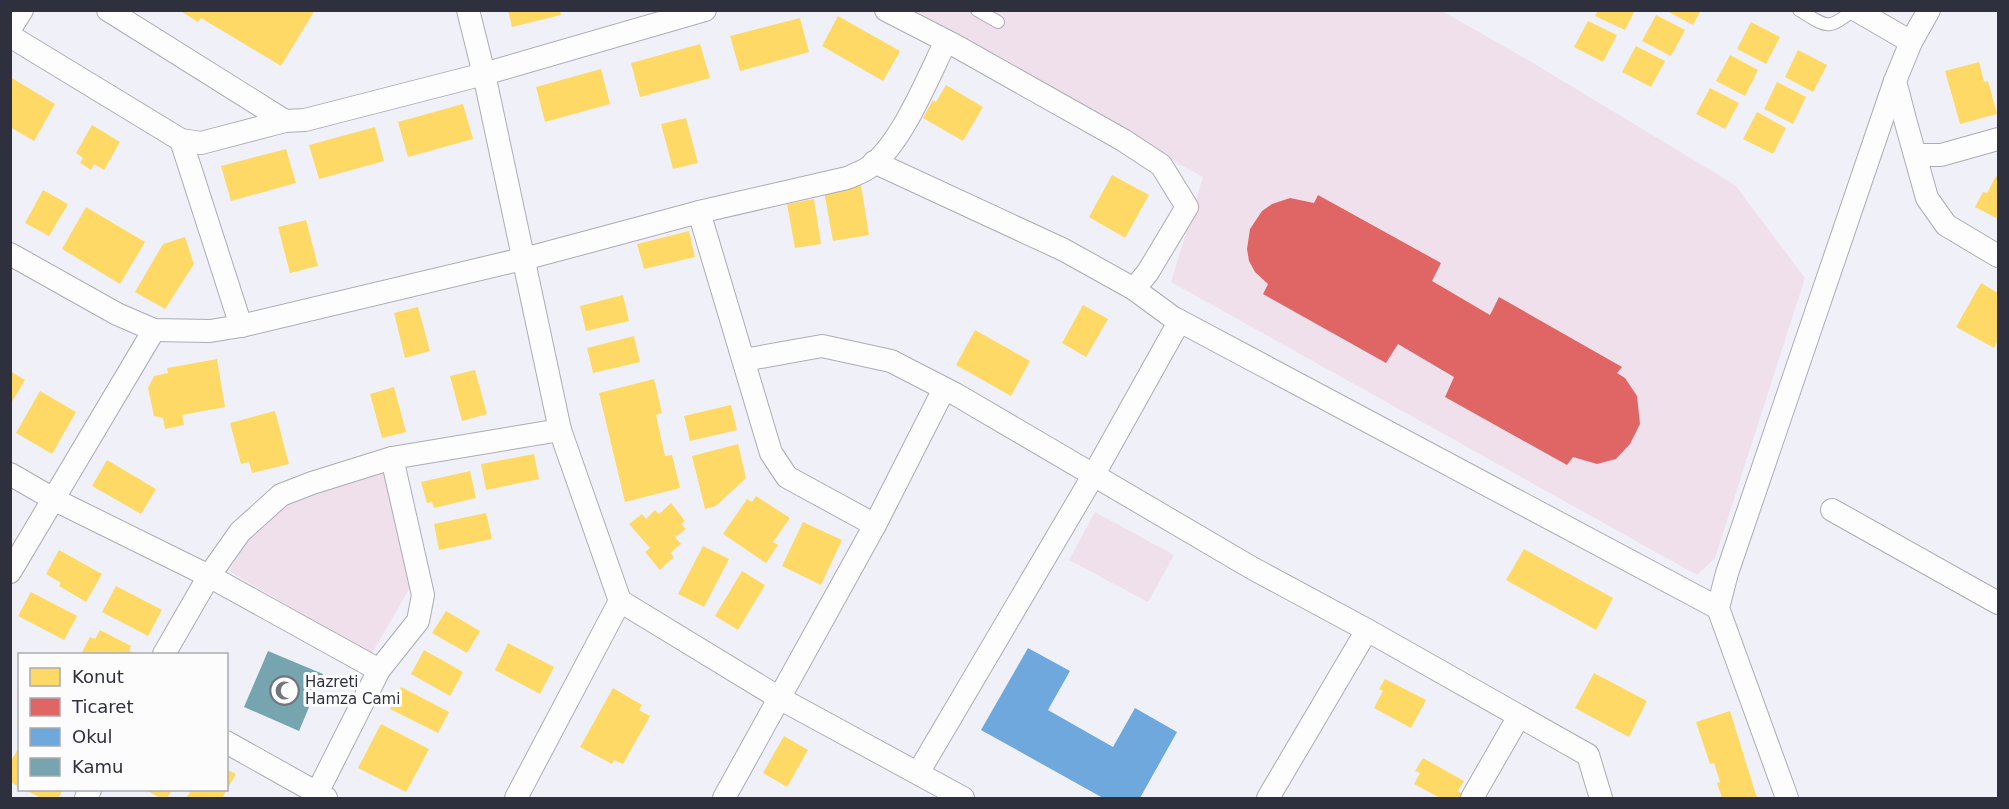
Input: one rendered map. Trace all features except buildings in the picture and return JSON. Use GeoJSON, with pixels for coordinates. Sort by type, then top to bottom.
{"type":"FeatureCollection","features":[{"type":"Feature","properties":{"kind":"street"},"geometry":{"type":"LineString","coordinates":[[10,29],[22,10]]}},
{"type":"Feature","properties":{"kind":"street"},"geometry":{"type":"LineString","coordinates":[[108,10],[285,121]]}},
{"type":"Feature","properties":{"kind":"street"},"geometry":{"type":"LineString","coordinates":[[468,10],[484,74],[560,430],[620,601],[781,699],[963,798]]}},
{"type":"Feature","properties":{"kind":"street"},"geometry":{"type":"LineString","coordinates":[[10,36],[181,140],[201,143],[285,121],[305,120],[484,74],[705,10]]}},
{"type":"Feature","properties":{"kind":"street"},"geometry":{"type":"LineString","coordinates":[[886,10],[1124,140],[1161,165],[1187,207],[1148,272],[1134,289]]}},
{"type":"Feature","properties":{"kind":"street"},"geometry":{"type":"LineString","coordinates":[[1855,10],[1911,42]]}},
{"type":"Feature","properties":{"kind":"street"},"geometry":{"type":"LineString","coordinates":[[1787,798],[1719,608],[1731,561],[1895,81],[1911,42],[1929,10]]}},
{"type":"Feature","properties":{"kind":"street"},"geometry":{"type":"LineString","coordinates":[[10,254],[117,314],[154,330],[210,331],[241,326],[524,259],[699,213],[847,178],[869,168],[905,125],[946,41]]}},
{"type":"Feature","properties":{"kind":"street"},"geometry":{"type":"LineString","coordinates":[[1895,81],[1928,198],[1946,225],[1998,256]]}},
{"type":"Feature","properties":{"kind":"street"},"geometry":{"type":"LineString","coordinates":[[1916,154],[1941,155],[1998,139]]}},
{"type":"Feature","properties":{"kind":"street"},"geometry":{"type":"LineString","coordinates":[[181,140],[241,326]]}},
{"type":"Feature","properties":{"kind":"street"},"geometry":{"type":"LineString","coordinates":[[874,162],[1064,250],[1134,289],[1176,319],[1719,608]]}},
{"type":"Feature","properties":{"kind":"street"},"geometry":{"type":"LineString","coordinates":[[699,213],[771,453],[787,477],[875,525]]}},
{"type":"Feature","properties":{"kind":"street"},"geometry":{"type":"LineString","coordinates":[[918,773],[1093,476],[1179,322],[1176,319]]}},
{"type":"Feature","properties":{"kind":"street"},"geometry":{"type":"LineString","coordinates":[[10,572],[55,500],[154,330]]}},
{"type":"Feature","properties":{"kind":"street"},"geometry":{"type":"LineString","coordinates":[[744,360],[822,346],[891,361],[944,389],[1252,568],[1588,755],[1601,798]]}},
{"type":"Feature","properties":{"kind":"street"},"geometry":{"type":"LineString","coordinates":[[724,798],[781,699],[875,525],[944,389]]}},
{"type":"Feature","properties":{"kind":"street"},"geometry":{"type":"LineString","coordinates":[[165,653],[209,576],[240,532],[281,495],[392,458],[560,430]]}},
{"type":"Feature","properties":{"kind":"street"},"geometry":{"type":"LineString","coordinates":[[228,743],[322,796],[379,670],[418,621],[423,596],[392,458]]}},
{"type":"Feature","properties":{"kind":"street"},"geometry":{"type":"LineString","coordinates":[[10,474],[55,500],[209,576],[379,670]]}},
{"type":"Feature","properties":{"kind":"street"},"geometry":{"type":"LineString","coordinates":[[1832,510],[1998,603]]}},
{"type":"Feature","properties":{"kind":"street"},"geometry":{"type":"LineString","coordinates":[[516,798],[620,601]]}},
{"type":"Feature","properties":{"kind":"street"},"geometry":{"type":"LineString","coordinates":[[1268,798],[1367,630]]}},
{"type":"Feature","properties":{"kind":"street"},"geometry":{"type":"LineString","coordinates":[[1473,798],[1519,716]]}},
{"type":"Feature","properties":{"kind":"lane"},"geometry":{"type":"LineString","coordinates":[[977,10],[998,22]]}},
{"type":"Feature","properties":{"kind":"lane"},"geometry":{"type":"LineString","coordinates":[[1799,10],[1824,24],[1834,25],[1855,10]]}},
{"type":"Feature","properties":{"kind":"shaded area"},"geometry":{"type":"Polygon","coordinates":[[[894,11],[1442,11],[1735,185],[1805,278],[1715,558],[1697,575],[1171,282],[1203,177],[894,11]]]}},
{"type":"Feature","properties":{"kind":"shaded area"},"geometry":{"type":"Polygon","coordinates":[[[375,472],[388,473],[411,586],[371,655],[229,571],[253,532],[283,504],[375,472]]]}},
{"type":"Feature","properties":{"kind":"shaded area"},"geometry":{"type":"Polygon","coordinates":[[[1095,512],[1174,555],[1148,602],[1069,560],[1095,512]]]}},
{"type":"Feature","properties":{"kind":"place","name":"Hazreti Hamza Cami"},"geometry":{"type":"Point","coordinates":[284,691]}}]}
